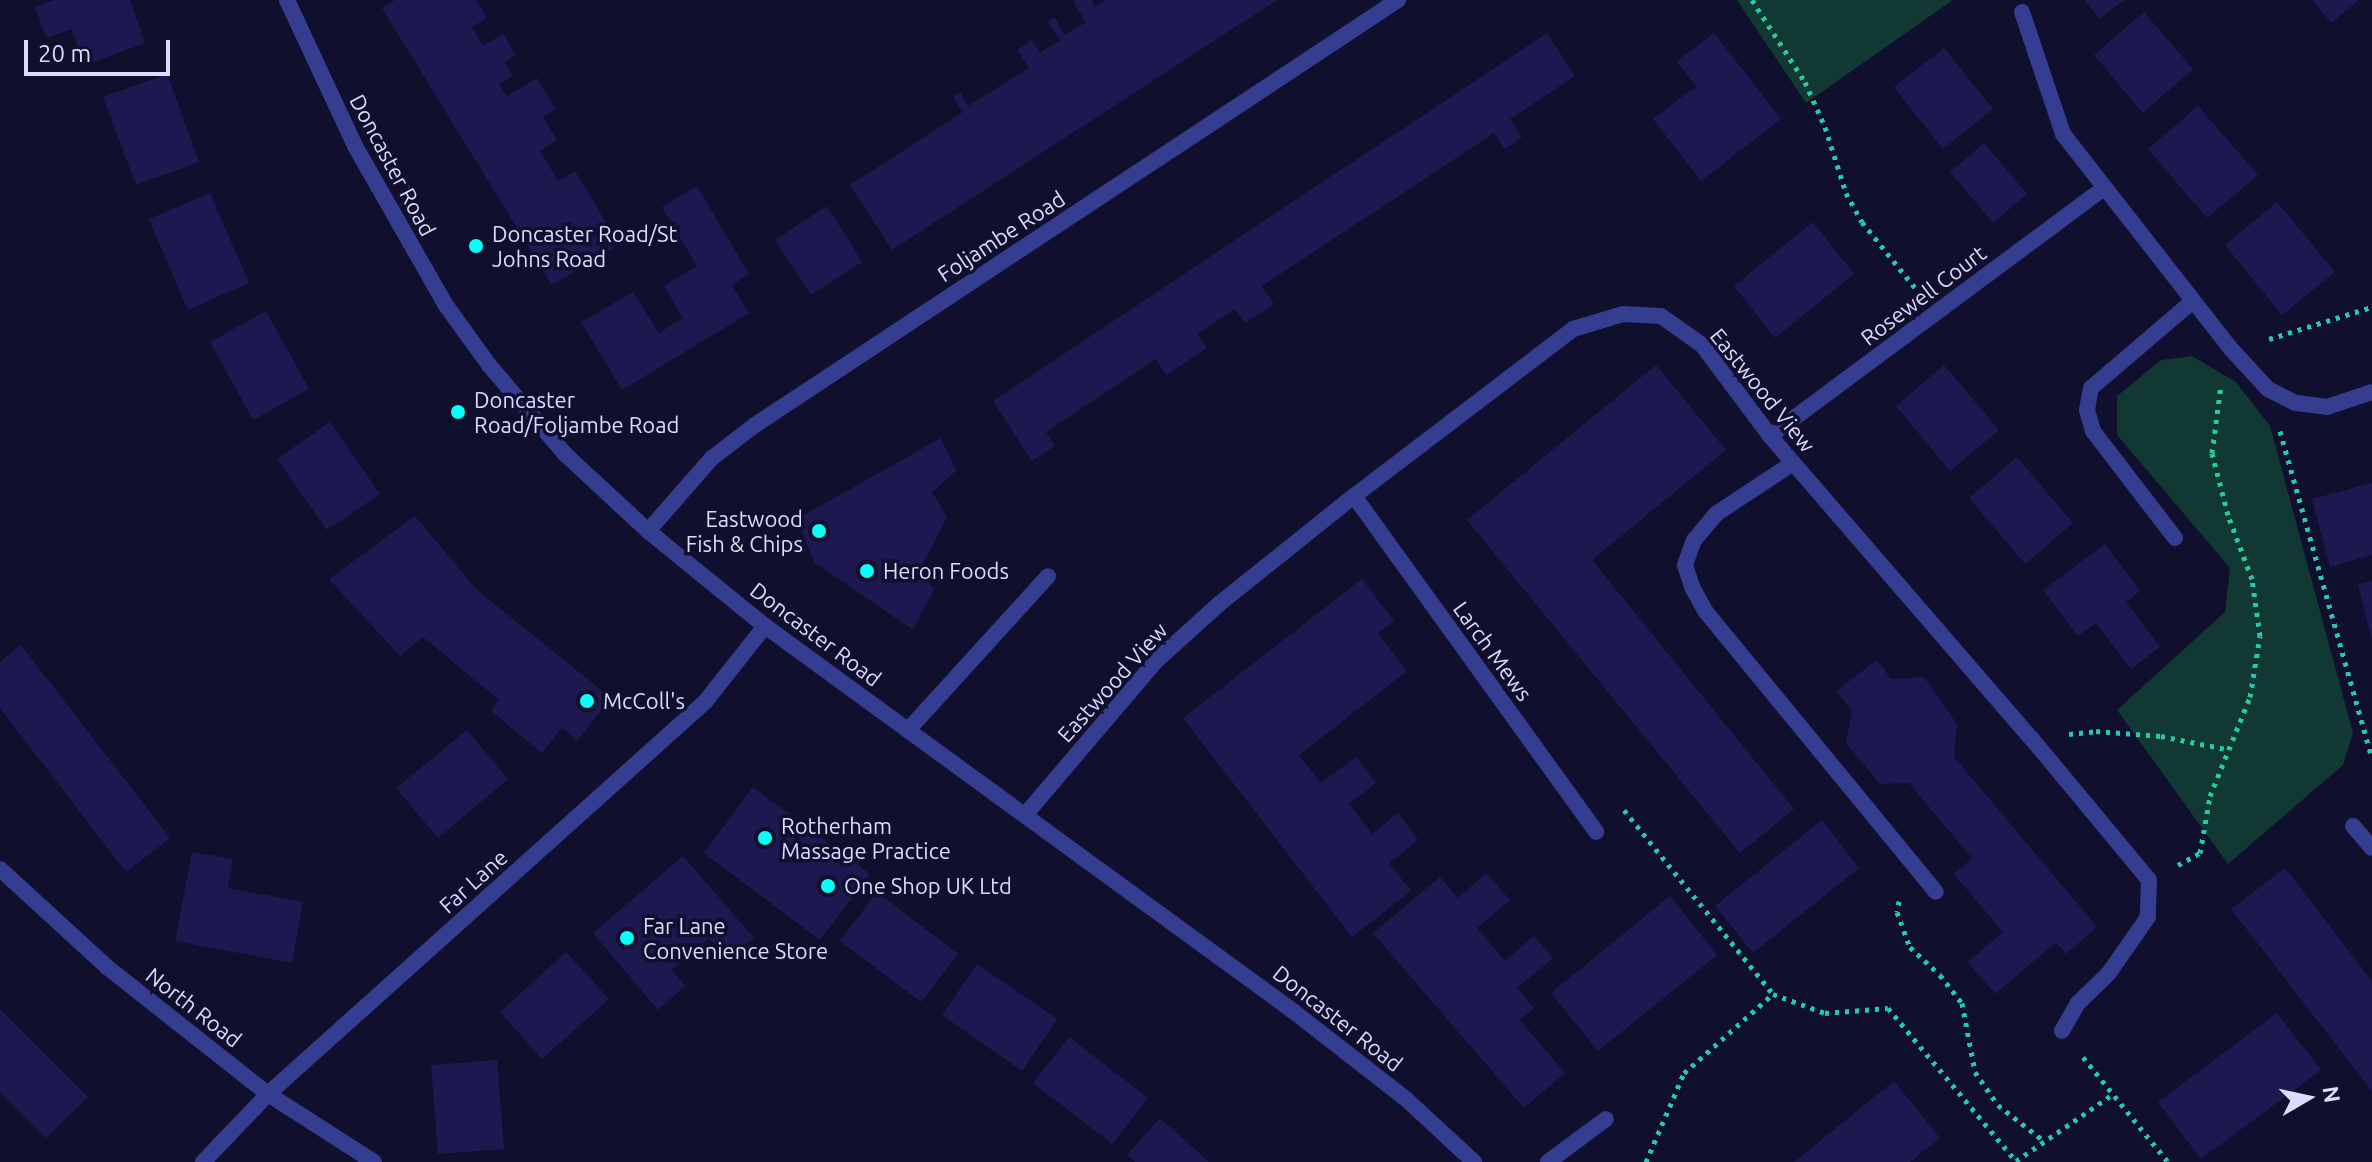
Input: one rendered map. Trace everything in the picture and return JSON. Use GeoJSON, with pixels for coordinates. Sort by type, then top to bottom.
{"type":"FeatureCollection","features":[{"type":"Feature","properties":{"kind":"street","name":"Doncaster Road"},"geometry":{"type":"LineString","coordinates":[[287,0],[355,146],[445,304],[489,365],[566,455],[648,531],[765,626],[1293,1011],[1406,1099],[1474,1162]]}},
{"type":"Feature","properties":{"kind":"street","name":"Foljambe Road"},"geometry":{"type":"LineString","coordinates":[[648,531],[712,458],[755,425],[1398,0]]}},
{"type":"Feature","properties":{"kind":"street"},"geometry":{"type":"LineString","coordinates":[[2022,12],[2063,134],[2232,350],[2268,389],[2296,403],[2327,407],[2372,392]]}},
{"type":"Feature","properties":{"kind":"street","name":"Rosewell Court"},"geometry":{"type":"LineString","coordinates":[[1770,436],[2103,189]]}},
{"type":"Feature","properties":{"kind":"street"},"geometry":{"type":"LineString","coordinates":[[2175,538],[2093,431],[2087,410],[2091,388],[2193,301]]}},
{"type":"Feature","properties":{"kind":"street","name":"Eastwood View"},"geometry":{"type":"LineString","coordinates":[[1025,815],[1156,661],[1219,604],[1354,496],[1573,329],[1623,314],[1661,316],[1702,345],[1770,436],[2032,739],[2149,880]]}},
{"type":"Feature","properties":{"kind":"street"},"geometry":{"type":"LineString","coordinates":[[1793,463],[1716,514],[1694,540],[1685,565],[1706,612],[1936,892]]}},
{"type":"Feature","properties":{"kind":"street","name":"Larch Mews"},"geometry":{"type":"LineString","coordinates":[[1354,496],[1596,832]]}},
{"type":"Feature","properties":{"kind":"street"},"geometry":{"type":"LineString","coordinates":[[908,730],[1048,576]]}},
{"type":"Feature","properties":{"kind":"street","name":"Far Lane"},"geometry":{"type":"LineString","coordinates":[[203,1162],[268,1094],[705,702],[765,626]]}},
{"type":"Feature","properties":{"kind":"street"},"geometry":{"type":"LineString","coordinates":[[2353,826],[2372,848]]}},
{"type":"Feature","properties":{"kind":"street","name":"North Road"},"geometry":{"type":"LineString","coordinates":[[0,869],[107,967],[268,1094],[374,1162]]}},
{"type":"Feature","properties":{"kind":"street"},"geometry":{"type":"LineString","coordinates":[[2062,1031],[2078,1003],[2109,973],[2148,917],[2149,880]]}},
{"type":"Feature","properties":{"kind":"street"},"geometry":{"type":"LineString","coordinates":[[1548,1162],[1606,1119]]}},
{"type":"Feature","properties":{"kind":"path"},"geometry":{"type":"LineString","coordinates":[[1752,0],[1805,82],[1825,127],[1846,193],[1862,222],[1935,313]]}},
{"type":"Feature","properties":{"kind":"path"},"geometry":{"type":"LineString","coordinates":[[2149,880],[2200,853],[2210,796],[2226,749],[2250,697],[2260,636],[2252,579],[2228,515],[2212,453],[2218,396],[2232,350],[2372,307]]}},
{"type":"Feature","properties":{"kind":"path"},"geometry":{"type":"LineString","coordinates":[[2268,389],[2372,758]]}},
{"type":"Feature","properties":{"kind":"path"},"geometry":{"type":"LineString","coordinates":[[2032,739],[2096,731],[2161,736],[2226,749]]}},
{"type":"Feature","properties":{"kind":"path"},"geometry":{"type":"LineString","coordinates":[[1596,832],[1625,809],[1773,994],[1825,1013],[1888,1008],[2016,1161],[2113,1094]]}},
{"type":"Feature","properties":{"kind":"path"},"geometry":{"type":"LineString","coordinates":[[1907,855],[1897,912],[1910,947],[1940,975],[1962,1003],[1975,1072],[1998,1105],[2044,1141]]}},
{"type":"Feature","properties":{"kind":"path"},"geometry":{"type":"LineString","coordinates":[[1646,1162],[1684,1073],[1773,994]]}},
{"type":"Feature","properties":{"kind":"path"},"geometry":{"type":"LineString","coordinates":[[2062,1031],[2168,1162]]}},
{"type":"Feature","properties":{"kind":"green space"},"geometry":{"type":"Polygon","coordinates":[[[1737,0],[1953,0],[1806,103],[1737,0]]]}},
{"type":"Feature","properties":{"kind":"green space"},"geometry":{"type":"Polygon","coordinates":[[[2192,356],[2236,382],[2270,426],[2353,733],[2343,765],[2228,864],[2117,710],[2225,612],[2230,568],[2117,435],[2117,396],[2161,360],[2192,356]]]}},
{"type":"Feature","properties":{"kind":"building"},"geometry":{"type":"Polygon","coordinates":[[[54,0],[130,0],[145,43],[85,65],[71,29],[46,38],[35,7],[54,0]]]}},
{"type":"Feature","properties":{"kind":"building"},"geometry":{"type":"Polygon","coordinates":[[[395,0],[476,0],[487,18],[472,27],[483,46],[503,34],[516,55],[504,62],[513,76],[499,84],[507,96],[537,78],[556,109],[543,117],[557,140],[540,151],[558,181],[575,171],[619,244],[552,285],[382,8],[395,0]]]}},
{"type":"Feature","properties":{"kind":"building"},"geometry":{"type":"Polygon","coordinates":[[[1091,0],[1095,7],[1106,0],[1277,0],[892,250],[850,185],[963,112],[953,97],[960,92],[968,106],[1029,68],[1017,50],[1032,40],[1040,53],[1060,40],[1047,22],[1054,17],[1065,35],[1086,22],[1073,2],[1091,0]]]}},
{"type":"Feature","properties":{"kind":"building"},"geometry":{"type":"Polygon","coordinates":[[[2085,0],[2124,0],[2099,19],[2085,0]]]}},
{"type":"Feature","properties":{"kind":"building"},"geometry":{"type":"Polygon","coordinates":[[[2313,0],[2359,0],[2331,23],[2313,0]]]}},
{"type":"Feature","properties":{"kind":"building"},"geometry":{"type":"Polygon","coordinates":[[[2144,12],[2193,69],[2143,113],[2094,55],[2144,12]]]}},
{"type":"Feature","properties":{"kind":"building"},"geometry":{"type":"Polygon","coordinates":[[[1547,33],[1575,76],[1510,119],[1522,137],[1505,149],[1494,133],[1262,286],[1274,304],[1245,323],[1235,309],[1197,334],[1207,348],[1166,375],[1156,359],[1046,432],[1055,446],[1032,461],[993,401],[1547,33]]]}},
{"type":"Feature","properties":{"kind":"building"},"geometry":{"type":"Polygon","coordinates":[[[1714,33],[1781,119],[1701,181],[1653,119],[1696,86],[1677,61],[1714,33]]]}},
{"type":"Feature","properties":{"kind":"building"},"geometry":{"type":"Polygon","coordinates":[[[1944,48],[1993,109],[1943,149],[1894,87],[1944,48]]]}},
{"type":"Feature","properties":{"kind":"building"},"geometry":{"type":"Polygon","coordinates":[[[167,74],[199,162],[136,185],[103,97],[167,74]]]}},
{"type":"Feature","properties":{"kind":"building"},"geometry":{"type":"Polygon","coordinates":[[[2198,106],[2258,175],[2207,218],[2148,149],[2198,106]]]}},
{"type":"Feature","properties":{"kind":"building"},"geometry":{"type":"Polygon","coordinates":[[[1984,143],[2027,194],[1993,223],[1950,172],[1984,143]]]}},
{"type":"Feature","properties":{"kind":"building"},"geometry":{"type":"Polygon","coordinates":[[[697,186],[749,274],[732,285],[749,313],[622,390],[581,322],[633,292],[659,333],[683,318],[664,286],[697,266],[662,207],[697,186]]]}},
{"type":"Feature","properties":{"kind":"building"},"geometry":{"type":"Polygon","coordinates":[[[210,193],[249,283],[188,310],[149,219],[210,193]]]}},
{"type":"Feature","properties":{"kind":"building"},"geometry":{"type":"Polygon","coordinates":[[[2277,202],[2335,272],[2282,315],[2225,245],[2277,202]]]}},
{"type":"Feature","properties":{"kind":"building"},"geometry":{"type":"Polygon","coordinates":[[[827,206],[862,262],[811,295],[775,240],[827,206]]]}},
{"type":"Feature","properties":{"kind":"building"},"geometry":{"type":"Polygon","coordinates":[[[1813,222],[1854,274],[1775,338],[1734,286],[1813,222]]]}},
{"type":"Feature","properties":{"kind":"building"},"geometry":{"type":"Polygon","coordinates":[[[266,311],[309,389],[253,420],[210,342],[266,311]]]}},
{"type":"Feature","properties":{"kind":"building"},"geometry":{"type":"Polygon","coordinates":[[[1656,365],[1726,450],[1592,560],[1794,809],[1740,853],[1467,520],[1656,365]]]}},
{"type":"Feature","properties":{"kind":"building"},"geometry":{"type":"Polygon","coordinates":[[[1944,365],[1999,430],[1950,471],[1896,406],[1944,365]]]}},
{"type":"Feature","properties":{"kind":"building"},"geometry":{"type":"Polygon","coordinates":[[[330,422],[380,494],[327,530],[277,459],[330,422]]]}},
{"type":"Feature","properties":{"kind":"building"},"geometry":{"type":"Polygon","coordinates":[[[941,438],[956,471],[932,492],[947,517],[919,571],[934,589],[913,630],[814,562],[797,519],[941,438]]]}},
{"type":"Feature","properties":{"kind":"building"},"geometry":{"type":"Polygon","coordinates":[[[2017,457],[2073,523],[2025,564],[1969,498],[2017,457]]]}},
{"type":"Feature","properties":{"kind":"building"},"geometry":{"type":"Polygon","coordinates":[[[2372,483],[2372,555],[2330,567],[2312,499],[2372,483]]]}},
{"type":"Feature","properties":{"kind":"building"},"geometry":{"type":"Polygon","coordinates":[[[415,516],[477,590],[611,698],[577,741],[562,727],[542,753],[491,711],[499,700],[423,637],[400,656],[329,579],[415,516]]]}},
{"type":"Feature","properties":{"kind":"building"},"geometry":{"type":"Polygon","coordinates":[[[2105,544],[2140,591],[2126,602],[2160,647],[2131,669],[2096,623],[2078,636],[2043,590],[2105,544]]]}},
{"type":"Feature","properties":{"kind":"building"},"geometry":{"type":"Polygon","coordinates":[[[1362,579],[1394,621],[1378,633],[1407,671],[1299,755],[1321,783],[1356,757],[1376,783],[1349,804],[1372,834],[1398,813],[1418,840],[1389,863],[1411,891],[1352,937],[1183,718],[1362,579]]]}},
{"type":"Feature","properties":{"kind":"building"},"geometry":{"type":"Polygon","coordinates":[[[2372,581],[2372,637],[2371,637],[2358,584],[2372,581]]]}},
{"type":"Feature","properties":{"kind":"building"},"geometry":{"type":"Polygon","coordinates":[[[21,645],[170,838],[126,872],[0,708],[0,662],[21,645]]]}},
{"type":"Feature","properties":{"kind":"building"},"geometry":{"type":"Polygon","coordinates":[[[1877,660],[1891,679],[1924,677],[1957,724],[1954,757],[2097,927],[2066,954],[2056,942],[1995,994],[1968,962],[2003,932],[1954,874],[1972,858],[1909,783],[1880,784],[1846,743],[1852,711],[1836,691],[1877,660]]]}},
{"type":"Feature","properties":{"kind":"building"},"geometry":{"type":"Polygon","coordinates":[[[467,730],[508,779],[438,838],[396,788],[467,730]]]}},
{"type":"Feature","properties":{"kind":"building"},"geometry":{"type":"Polygon","coordinates":[[[753,787],[870,874],[820,940],[704,853],[753,787]]]}},
{"type":"Feature","properties":{"kind":"building"},"geometry":{"type":"Polygon","coordinates":[[[1822,820],[1859,868],[1753,953],[1715,906],[1822,820]]]}},
{"type":"Feature","properties":{"kind":"building"},"geometry":{"type":"Polygon","coordinates":[[[192,852],[233,859],[228,888],[303,902],[292,963],[175,941],[192,852]]]}},
{"type":"Feature","properties":{"kind":"building"},"geometry":{"type":"Polygon","coordinates":[[[683,856],[754,938],[728,960],[709,938],[672,970],[685,986],[658,1010],[593,933],[683,856]]]}},
{"type":"Feature","properties":{"kind":"building"},"geometry":{"type":"Polygon","coordinates":[[[2285,868],[2372,981],[2372,1091],[2231,909],[2285,868]]]}},
{"type":"Feature","properties":{"kind":"building"},"geometry":{"type":"Polygon","coordinates":[[[1486,873],[1510,900],[1477,928],[1505,961],[1534,936],[1553,958],[1517,988],[1534,1008],[1520,1020],[1565,1073],[1524,1108],[1373,933],[1440,877],[1458,898],[1486,873]]]}},
{"type":"Feature","properties":{"kind":"building"},"geometry":{"type":"Polygon","coordinates":[[[877,892],[958,954],[921,1002],[840,941],[877,892]]]}},
{"type":"Feature","properties":{"kind":"building"},"geometry":{"type":"Polygon","coordinates":[[[1670,896],[1717,955],[1598,1051],[1551,993],[1670,896]]]}},
{"type":"Feature","properties":{"kind":"building"},"geometry":{"type":"Polygon","coordinates":[[[566,952],[609,999],[542,1059],[500,1012],[566,952]]]}},
{"type":"Feature","properties":{"kind":"building"},"geometry":{"type":"Polygon","coordinates":[[[977,964],[1057,1019],[1022,1071],[942,1015],[977,964]]]}},
{"type":"Feature","properties":{"kind":"building"},"geometry":{"type":"Polygon","coordinates":[[[0,1009],[88,1097],[46,1138],[0,1092],[0,1009]]]}},
{"type":"Feature","properties":{"kind":"building"},"geometry":{"type":"Polygon","coordinates":[[[2277,1013],[2321,1070],[2201,1159],[2158,1102],[2277,1013]]]}},
{"type":"Feature","properties":{"kind":"building"},"geometry":{"type":"Polygon","coordinates":[[[1069,1037],[1148,1098],[1112,1144],[1033,1083],[1069,1037]]]}},
{"type":"Feature","properties":{"kind":"building"},"geometry":{"type":"Polygon","coordinates":[[[497,1060],[504,1149],[438,1154],[431,1065],[497,1060]]]}},
{"type":"Feature","properties":{"kind":"building"},"geometry":{"type":"Polygon","coordinates":[[[1894,1081],[1940,1138],[1910,1162],[1794,1162],[1894,1081]]]}},
{"type":"Feature","properties":{"kind":"building"},"geometry":{"type":"Polygon","coordinates":[[[1160,1118],[1209,1162],[1135,1162],[1127,1155],[1160,1118]]]}},
{"type":"Feature","properties":{"kind":"place","name":"Doncaster Road/St Johns Road"},"geometry":{"type":"Point","coordinates":[476,246]}},
{"type":"Feature","properties":{"kind":"place","name":"Doncaster Road/Foljambe Road"},"geometry":{"type":"Point","coordinates":[458,412]}},
{"type":"Feature","properties":{"kind":"place","name":"Eastwood Fish & Chips"},"geometry":{"type":"Point","coordinates":[819,531]}},
{"type":"Feature","properties":{"kind":"place","name":"Heron Foods"},"geometry":{"type":"Point","coordinates":[867,571]}},
{"type":"Feature","properties":{"kind":"place","name":"McColl's"},"geometry":{"type":"Point","coordinates":[587,701]}},
{"type":"Feature","properties":{"kind":"place","name":"Rotherham Massage Practice"},"geometry":{"type":"Point","coordinates":[765,838]}},
{"type":"Feature","properties":{"kind":"place","name":"One Shop UK Ltd"},"geometry":{"type":"Point","coordinates":[828,886]}},
{"type":"Feature","properties":{"kind":"place","name":"Far Lane Convenience Store"},"geometry":{"type":"Point","coordinates":[627,938]}}]}
